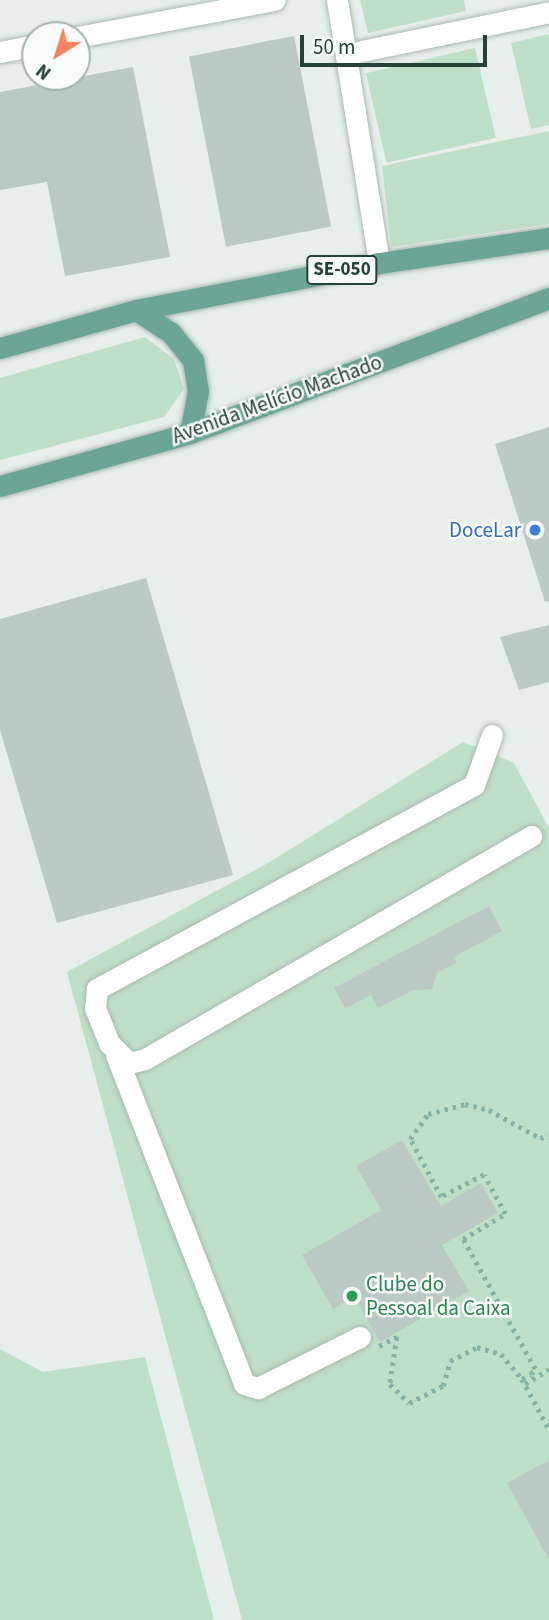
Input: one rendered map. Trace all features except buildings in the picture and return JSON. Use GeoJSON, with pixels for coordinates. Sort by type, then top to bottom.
{"type":"FeatureCollection","features":[{"type":"Feature","properties":{"kind":"main road","name":"SE-050"},"geometry":{"type":"LineString","coordinates":[[0,348],[136,310],[379,262],[549,238]]}},
{"type":"Feature","properties":{"kind":"main road","name":"Avenida Melício Machado"},"geometry":{"type":"LineString","coordinates":[[0,486],[190,433],[549,298]]}},
{"type":"Feature","properties":{"kind":"main road"},"geometry":{"type":"LineString","coordinates":[[136,310],[172,333],[193,360],[198,391],[190,433]]}},
{"type":"Feature","properties":{"kind":"street"},"geometry":{"type":"LineString","coordinates":[[91,34],[275,0]]}},
{"type":"Feature","properties":{"kind":"street"},"geometry":{"type":"LineString","coordinates":[[337,0],[348,54],[379,262]]}},
{"type":"Feature","properties":{"kind":"street"},"geometry":{"type":"LineString","coordinates":[[348,54],[549,12]]}},
{"type":"Feature","properties":{"kind":"street"},"geometry":{"type":"LineString","coordinates":[[0,52],[21,48]]}},
{"type":"Feature","properties":{"kind":"street"},"geometry":{"type":"LineString","coordinates":[[367,1339],[258,1388],[244,1384],[116,1055],[95,1008],[97,989],[474,785],[492,735]]}},
{"type":"Feature","properties":{"kind":"street"},"geometry":{"type":"LineString","coordinates":[[116,1055],[129,1063],[145,1059],[531,836]]}},
{"type":"Feature","properties":{"kind":"path"},"geometry":{"type":"LineString","coordinates":[[523,1381],[535,1369],[463,1239],[506,1214],[484,1175],[441,1197],[410,1139],[428,1114],[465,1104],[489,1110],[540,1138],[549,1136]]}},
{"type":"Feature","properties":{"kind":"path"},"geometry":{"type":"LineString","coordinates":[[367,1339],[380,1347],[397,1337],[390,1384],[409,1404],[443,1386],[450,1361],[477,1347],[501,1354],[523,1381],[549,1429]]}},
{"type":"Feature","properties":{"kind":"path"},"geometry":{"type":"LineString","coordinates":[[523,1381],[549,1369]]}},
{"type":"Feature","properties":{"kind":"green space"},"geometry":{"type":"Polygon","coordinates":[[[360,0],[464,0],[466,11],[368,33],[360,0]]]}},
{"type":"Feature","properties":{"kind":"green space"},"geometry":{"type":"Polygon","coordinates":[[[549,34],[549,125],[531,129],[511,43],[549,34]]]}},
{"type":"Feature","properties":{"kind":"green space"},"geometry":{"type":"Polygon","coordinates":[[[475,48],[496,138],[387,163],[366,73],[475,48]]]}},
{"type":"Feature","properties":{"kind":"green space"},"geometry":{"type":"Polygon","coordinates":[[[549,131],[549,224],[391,247],[382,166],[549,131]]]}},
{"type":"Feature","properties":{"kind":"green space"},"geometry":{"type":"Polygon","coordinates":[[[145,337],[174,359],[184,389],[164,417],[0,460],[0,378],[145,337]]]}},
{"type":"Feature","properties":{"kind":"green space","name":"Clube do Pessoal da Caixa"},"geometry":{"type":"Polygon","coordinates":[[[463,742],[514,763],[549,828],[549,1620],[242,1620],[67,972],[268,863],[463,742]]]}},
{"type":"Feature","properties":{"kind":"green space"},"geometry":{"type":"Polygon","coordinates":[[[0,1349],[43,1372],[145,1357],[214,1620],[0,1620],[0,1349]]]}},
{"type":"Feature","properties":{"kind":"place","name":"DoceLar"},"geometry":{"type":"Point","coordinates":[535,530]}},
{"type":"Feature","properties":{"kind":"place","name":"Clube do Pessoal da Caixa"},"geometry":{"type":"Point","coordinates":[352,1296]}}]}
